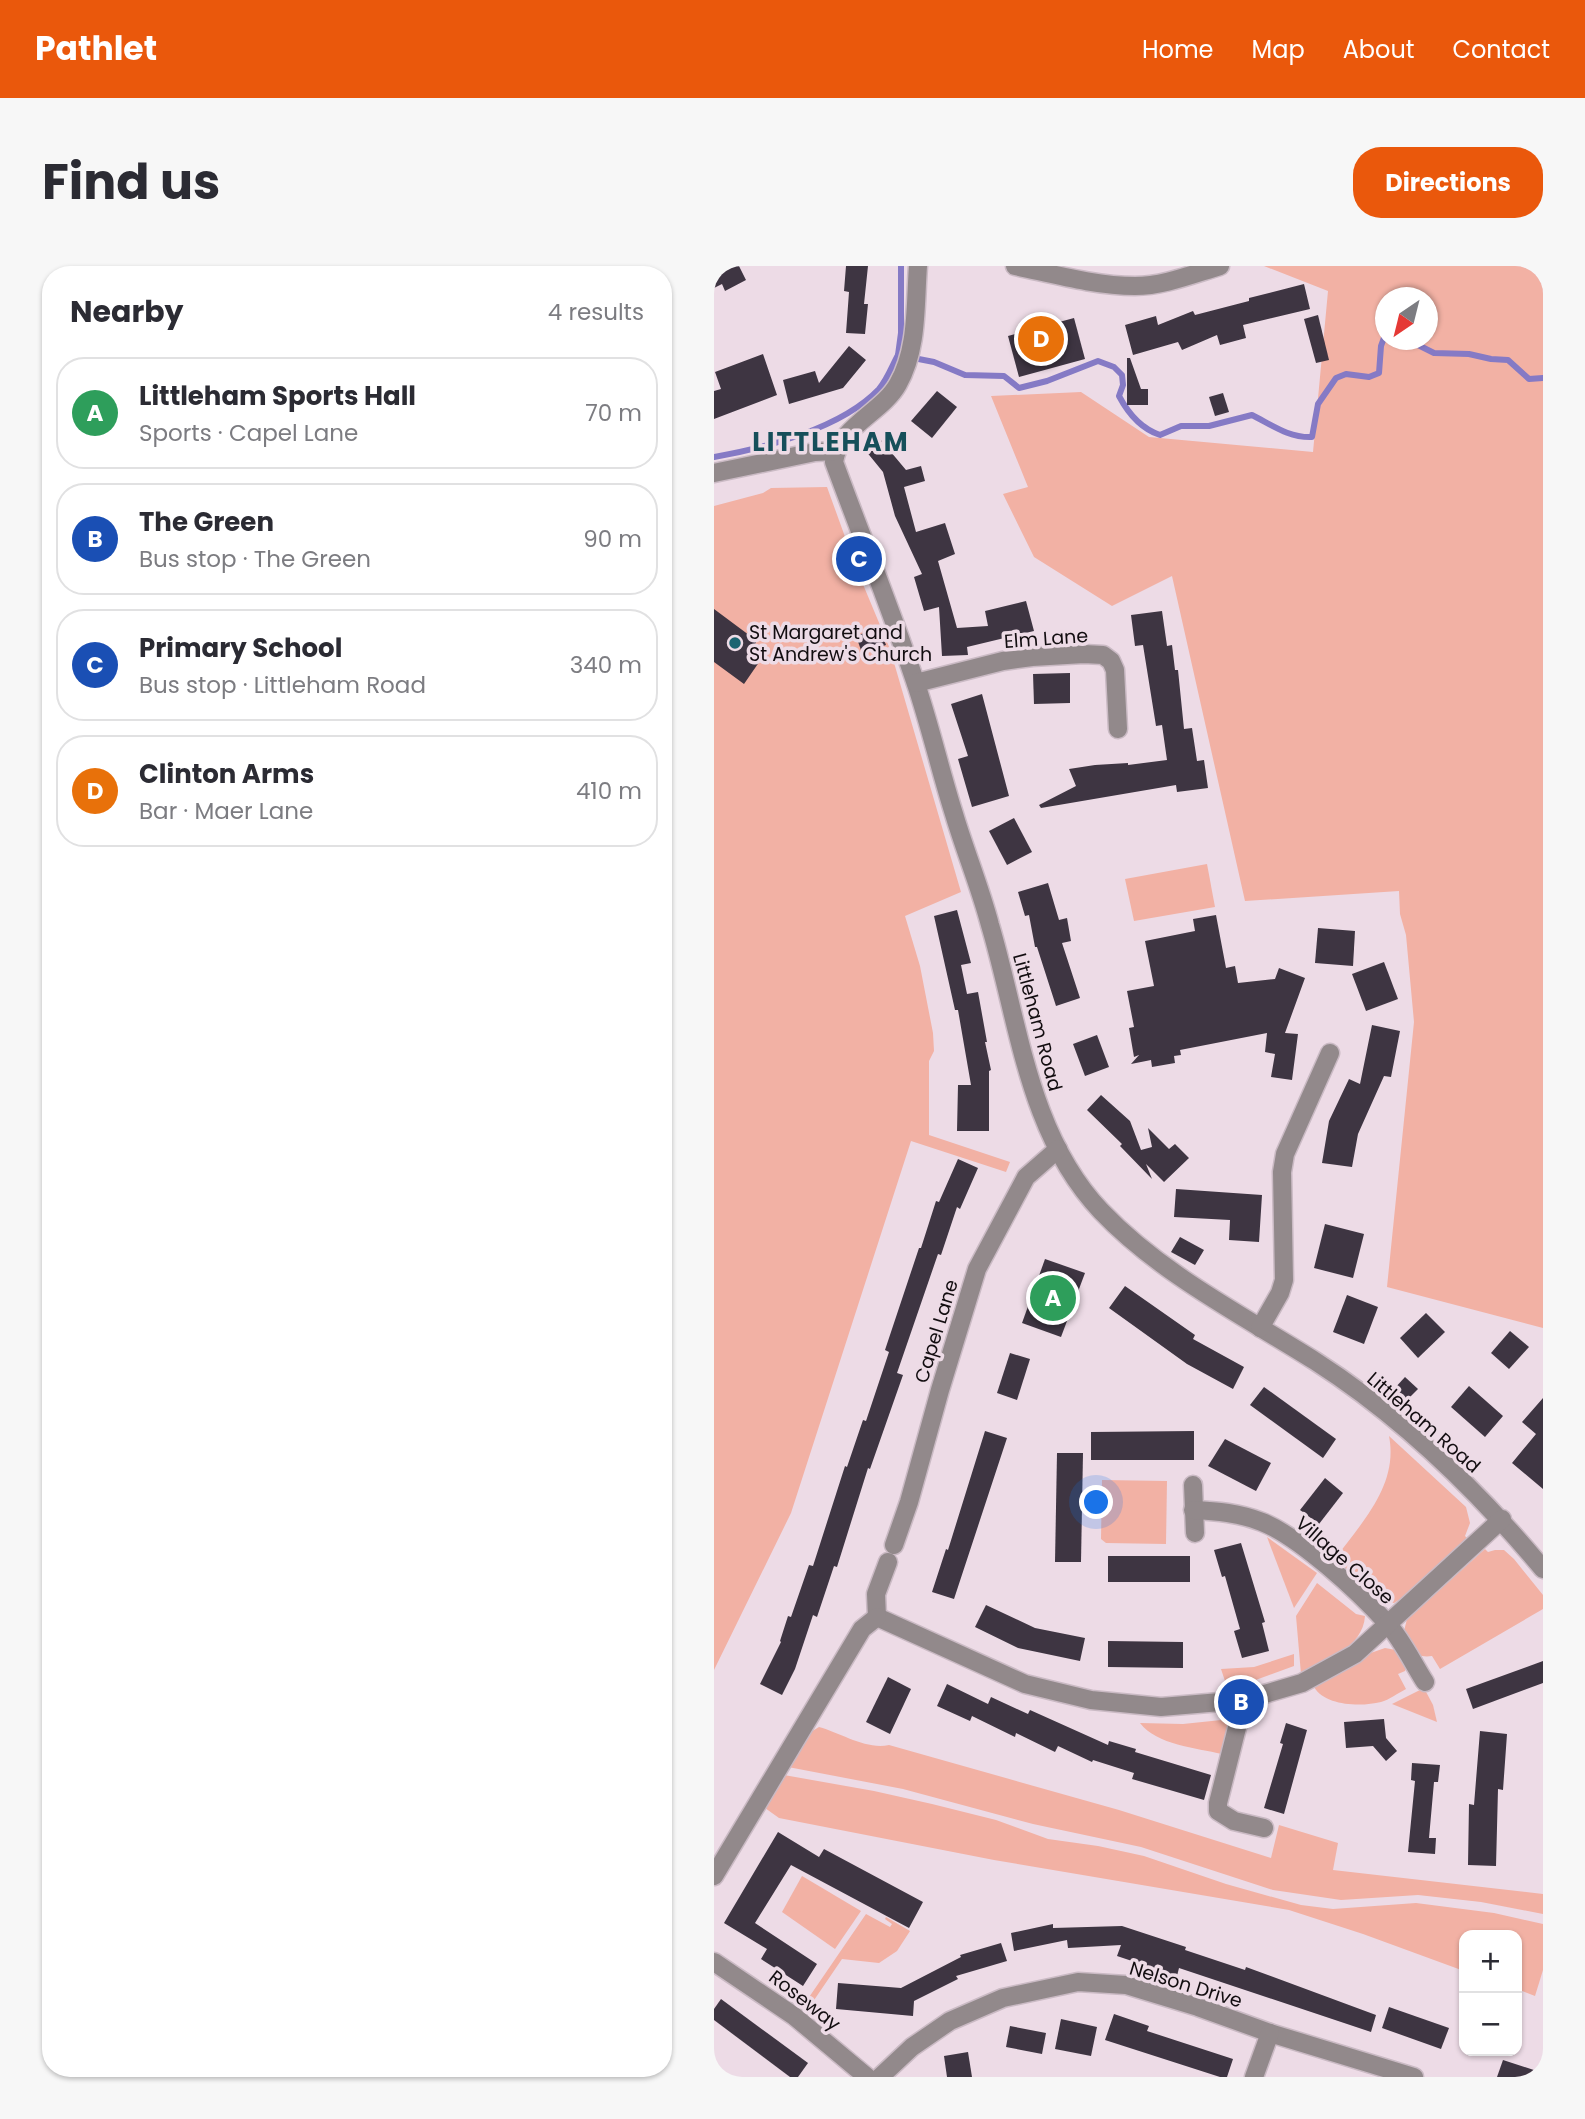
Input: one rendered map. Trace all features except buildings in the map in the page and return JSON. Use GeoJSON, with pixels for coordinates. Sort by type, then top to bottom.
{"type":"FeatureCollection","features":[{"type":"Feature","properties":{"kind":"street"},"geometry":{"type":"LineString","coordinates":[[714,473],[815,452],[835,451],[842,439],[897,387],[909,358],[918,266]]}},
{"type":"Feature","properties":{"kind":"street"},"geometry":{"type":"LineString","coordinates":[[1015,266],[1089,281],[1136,286],[1175,280],[1220,266]]}},
{"type":"Feature","properties":{"kind":"street","name":"Littleham Road"},"geometry":{"type":"LineString","coordinates":[[835,451],[834,462],[916,683],[991,926],[1022,1054],[1058,1149],[1077,1180],[1100,1209],[1130,1237],[1182,1277],[1358,1392],[1438,1458],[1502,1520],[1543,1569]]}},
{"type":"Feature","properties":{"kind":"street","name":"Elm Lane"},"geometry":{"type":"LineString","coordinates":[[916,683],[1003,661],[1084,653],[1103,656],[1111,661],[1115,670],[1118,729]]}},
{"type":"Feature","properties":{"kind":"street"},"geometry":{"type":"LineString","coordinates":[[1259,1328],[1280,1293],[1284,1280],[1282,1172],[1285,1154],[1330,1053]]}},
{"type":"Feature","properties":{"kind":"street","name":"Capel Lane"},"geometry":{"type":"LineString","coordinates":[[877,1617],[876,1594],[909,1502],[977,1269],[1026,1177],[1058,1149]]}},
{"type":"Feature","properties":{"kind":"street"},"geometry":{"type":"LineString","coordinates":[[1193,1485],[1195,1533]]}},
{"type":"Feature","properties":{"kind":"street","name":"Village Close"},"geometry":{"type":"LineString","coordinates":[[1193,1510],[1229,1512],[1263,1522],[1290,1536],[1389,1625],[1425,1682]]}},
{"type":"Feature","properties":{"kind":"street"},"geometry":{"type":"LineString","coordinates":[[714,1876],[862,1629],[877,1617],[1025,1684],[1091,1700],[1161,1707],[1244,1700],[1302,1683],[1354,1654],[1502,1520]]}},
{"type":"Feature","properties":{"kind":"street"},"geometry":{"type":"LineString","coordinates":[[1244,1700],[1218,1811],[1234,1821],[1264,1828]]}},
{"type":"Feature","properties":{"kind":"street","name":"Roseway"},"geometry":{"type":"LineString","coordinates":[[714,1962],[794,2016],[867,2077]]}},
{"type":"Feature","properties":{"kind":"street","name":"Nelson Drive"},"geometry":{"type":"LineString","coordinates":[[880,2077],[912,2047],[950,2021],[1003,1998],[1079,1982],[1126,1985],[1414,2077]]}},
{"type":"Feature","properties":{"kind":"street"},"geometry":{"type":"LineString","coordinates":[[1254,2077],[1270,2033]]}},
{"type":"Feature","properties":{"kind":"shaded area"},"geometry":{"type":"Polygon","coordinates":[[[1264,266],[1543,266],[1543,1328],[1387,1287],[1414,1022],[1399,891],[1245,901],[1172,576],[1112,606],[1034,557],[1003,494],[1028,487],[991,396],[1081,392],[1149,437],[1313,452],[1328,291],[1264,266]]]}},
{"type":"Feature","properties":{"kind":"shaded area"},"geometry":{"type":"Polygon","coordinates":[[[827,487],[857,570],[890,649],[961,892],[905,916],[920,966],[933,1033],[934,1051],[929,1061],[929,1135],[1010,1162],[1006,1172],[911,1141],[791,1513],[714,1670],[714,506],[763,493],[771,488],[827,487]]]}},
{"type":"Feature","properties":{"kind":"shaded area"},"geometry":{"type":"Polygon","coordinates":[[[1207,864],[1215,907],[1134,921],[1125,879],[1207,864]]]}},
{"type":"Feature","properties":{"kind":"shaded area"},"geometry":{"type":"Polygon","coordinates":[[[1389,1436],[1466,1507],[1470,1523],[1465,1536],[1468,1539],[1394,1603],[1377,1600],[1332,1563],[1365,1520],[1382,1489],[1391,1455],[1389,1436]]]}},
{"type":"Feature","properties":{"kind":"shaded area"},"geometry":{"type":"Polygon","coordinates":[[[1102,1480],[1167,1481],[1166,1544],[1106,1543],[1101,1539],[1102,1480]]]}},
{"type":"Feature","properties":{"kind":"shaded area"},"geometry":{"type":"Polygon","coordinates":[[[1267,1537],[1317,1573],[1294,1608],[1267,1537]]]}},
{"type":"Feature","properties":{"kind":"shaded area"},"geometry":{"type":"Polygon","coordinates":[[[1485,1549],[1488,1552],[1504,1550],[1514,1559],[1543,1595],[1543,1609],[1440,1669],[1432,1656],[1421,1655],[1411,1646],[1404,1631],[1407,1619],[1485,1549]]]}},
{"type":"Feature","properties":{"kind":"shaded area"},"geometry":{"type":"Polygon","coordinates":[[[1317,1583],[1356,1614],[1365,1616],[1363,1627],[1350,1645],[1332,1659],[1301,1674],[1296,1616],[1317,1583]]]}},
{"type":"Feature","properties":{"kind":"shaded area"},"geometry":{"type":"Polygon","coordinates":[[[1385,1648],[1396,1650],[1407,1665],[1405,1671],[1398,1674],[1406,1689],[1390,1698],[1373,1704],[1344,1703],[1326,1698],[1314,1687],[1365,1655],[1385,1648]]]}},
{"type":"Feature","properties":{"kind":"shaded area"},"geometry":{"type":"Polygon","coordinates":[[[1294,1654],[1294,1666],[1242,1685],[1227,1687],[1221,1669],[1254,1667],[1294,1654]]]}},
{"type":"Feature","properties":{"kind":"shaded area"},"geometry":{"type":"Polygon","coordinates":[[[1424,1688],[1433,1705],[1437,1722],[1392,1704],[1424,1688]]]}},
{"type":"Feature","properties":{"kind":"shaded area"},"geometry":{"type":"Polygon","coordinates":[[[1231,1719],[1222,1754],[1167,1741],[1140,1723],[1183,1724],[1231,1719]]]}},
{"type":"Feature","properties":{"kind":"shaded area"},"geometry":{"type":"Polygon","coordinates":[[[819,1727],[863,1743],[889,1745],[1119,1810],[1271,1858],[1279,1825],[1338,1843],[1333,1870],[1543,1894],[1543,1914],[1481,1902],[1418,1895],[1341,1900],[1273,1890],[1141,1847],[1033,1824],[903,1789],[788,1767],[809,1733],[819,1727]]]}},
{"type":"Feature","properties":{"kind":"shaded area"},"geometry":{"type":"Polygon","coordinates":[[[784,1775],[932,1804],[996,1820],[1048,1839],[1144,1856],[1226,1884],[1301,1905],[1333,1909],[1416,1903],[1494,1913],[1543,1924],[1543,1970],[1535,1996],[1522,1991],[1522,1930],[1459,1930],[1459,1969],[1289,1910],[994,1860],[779,1818],[765,1808],[784,1775]]]}},
{"type":"Feature","properties":{"kind":"shaded area"},"geometry":{"type":"Polygon","coordinates":[[[802,1876],[861,1911],[835,1949],[782,1912],[802,1876]]]}},
{"type":"Feature","properties":{"kind":"shaded area"},"geometry":{"type":"Polygon","coordinates":[[[866,1914],[890,1927],[892,1924],[886,1917],[910,1931],[897,1951],[879,1963],[842,1959],[808,2009],[803,2006],[866,1914]]]}},
{"type":"Feature","properties":{"kind":"waterway"},"geometry":{"type":"LineString","coordinates":[[898,355],[901,333],[901,266]]}},
{"type":"Feature","properties":{"kind":"waterway"},"geometry":{"type":"LineString","coordinates":[[714,457],[779,442],[845,415],[879,389],[898,355],[934,362],[965,375],[1004,376],[1019,388],[1047,381],[1098,361],[1114,367],[1122,375],[1123,385],[1119,396],[1141,425],[1160,435],[1181,426],[1209,426],[1252,415],[1288,433],[1312,437],[1318,404],[1336,378],[1346,374],[1369,377],[1379,373],[1381,350]]}},
{"type":"Feature","properties":{"kind":"waterway"},"geometry":{"type":"LineString","coordinates":[[1428,350],[1434,353],[1469,354],[1508,360],[1529,379],[1543,378]]}},
{"type":"Feature","properties":{"kind":"place","name":"Clinton Arms"},"geometry":{"type":"Point","coordinates":[1041,339]}},
{"type":"Feature","properties":{"kind":"place","name":"Primary School"},"geometry":{"type":"Point","coordinates":[859,559]}},
{"type":"Feature","properties":{"kind":"place","name":"St Margaret and St Andrew's Church"},"geometry":{"type":"Point","coordinates":[735,643]}},
{"type":"Feature","properties":{"kind":"place","name":"Littleham Sports Hall"},"geometry":{"type":"Point","coordinates":[1053,1298]}},
{"type":"Feature","properties":{"kind":"place","name":"The Green"},"geometry":{"type":"Point","coordinates":[1241,1702]}},
{"type":"Feature","properties":{"kind":"district","name":"LITTLEHAM"},"geometry":{"type":"Point","coordinates":[831,442]}}]}
